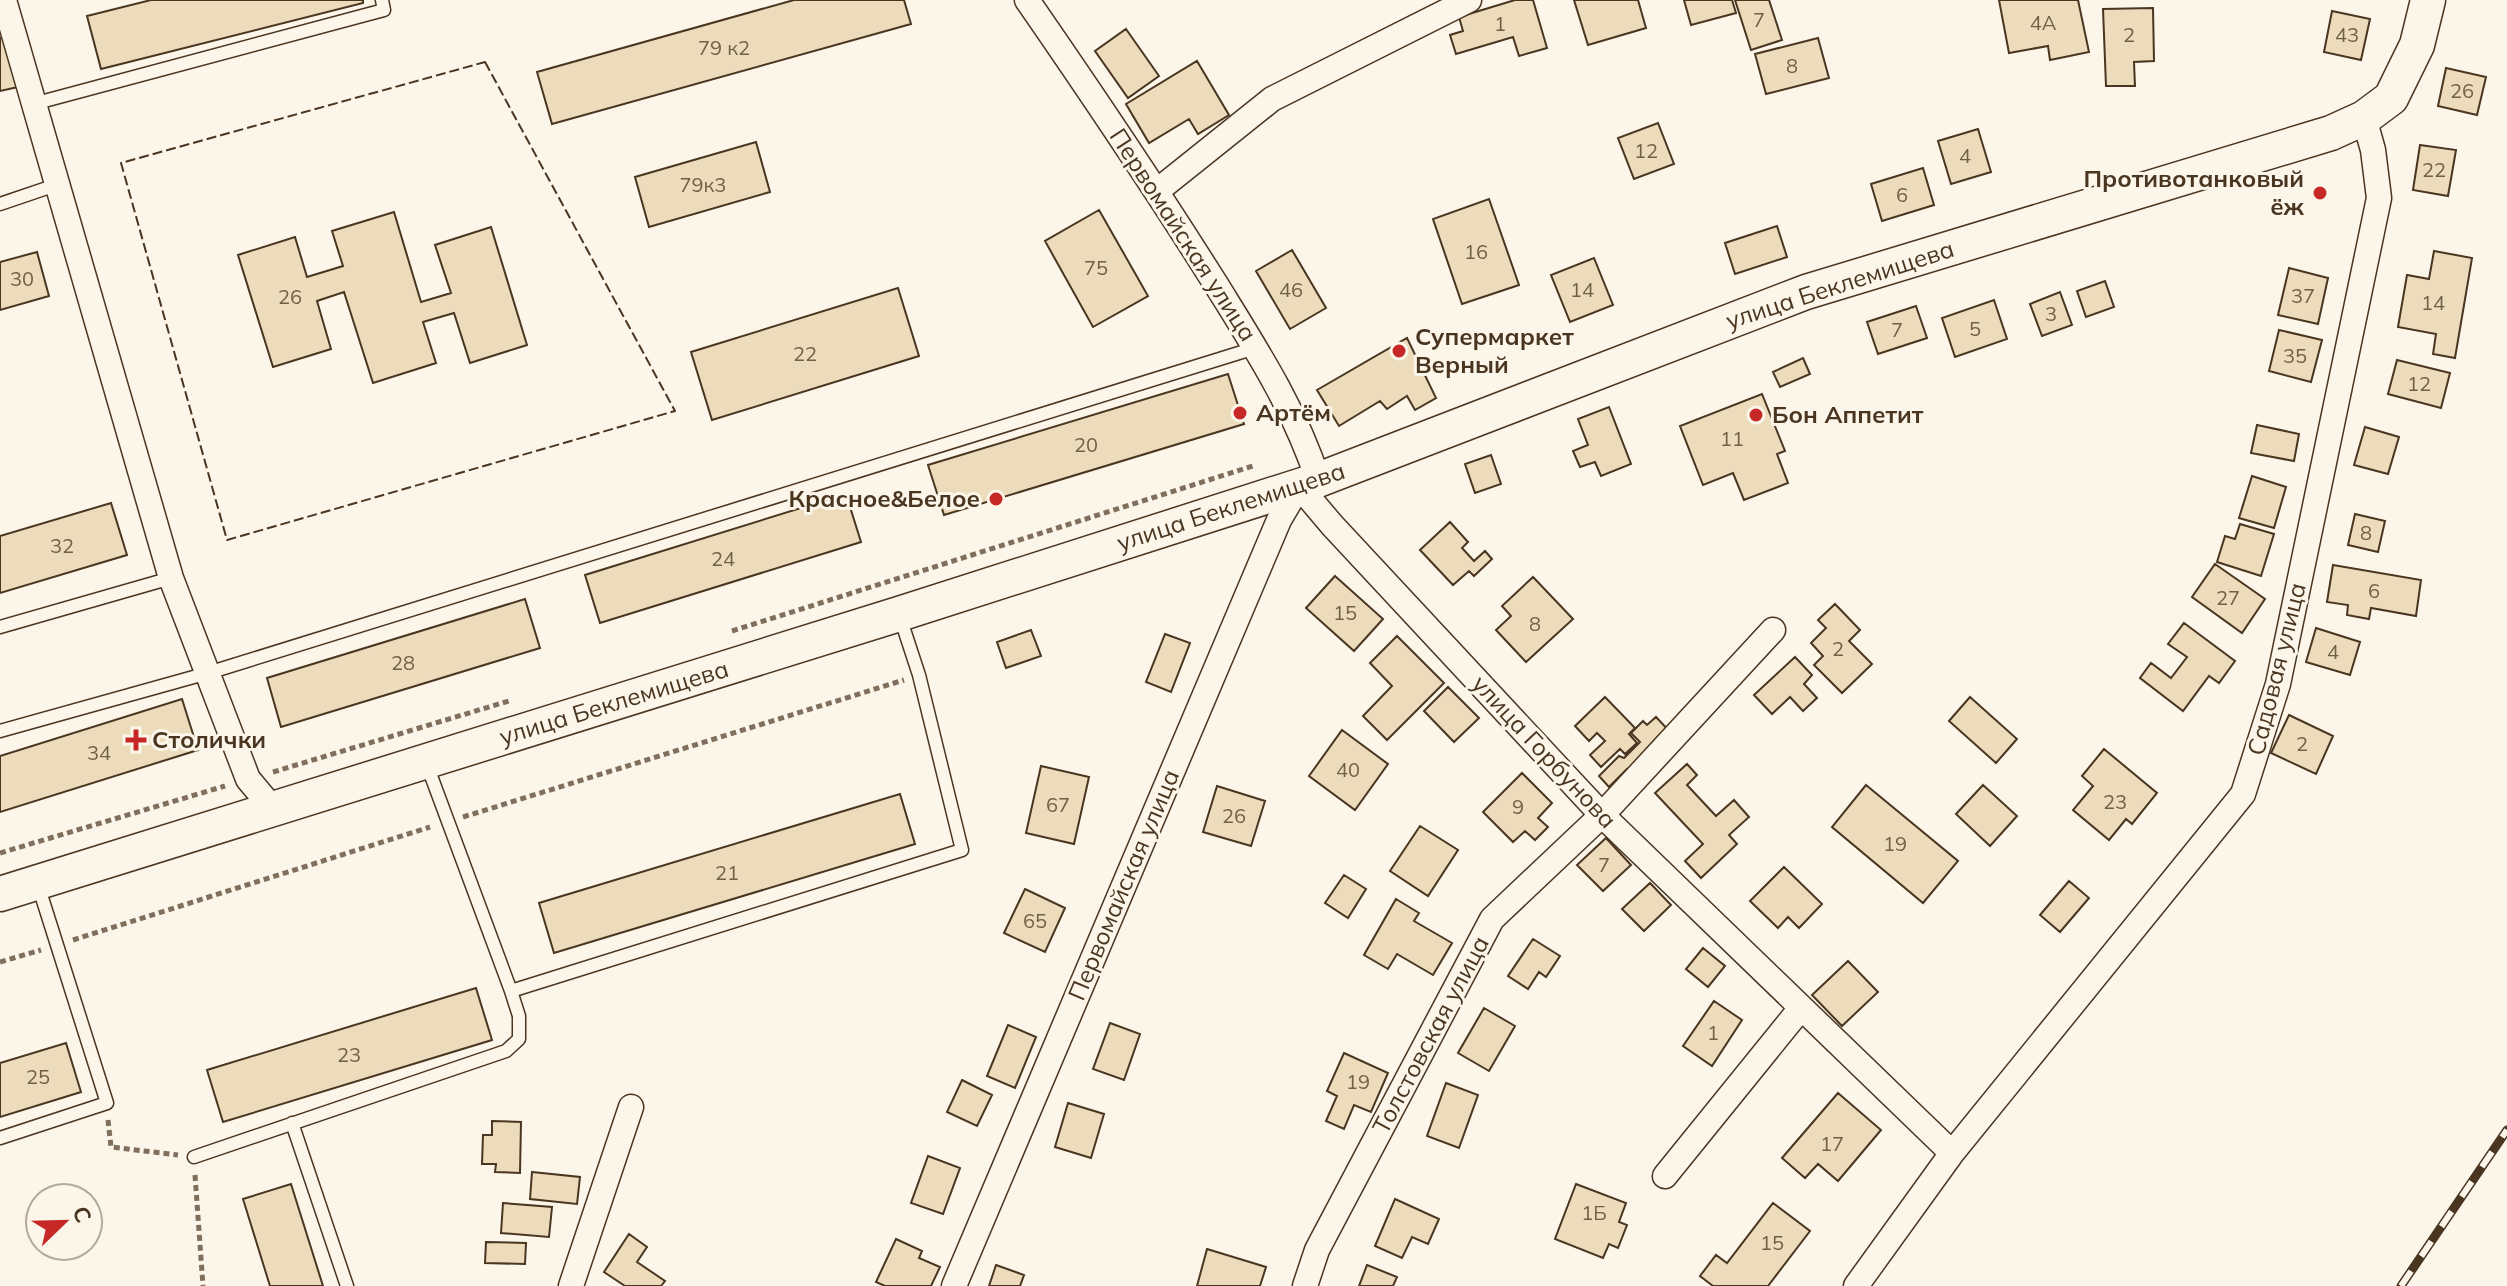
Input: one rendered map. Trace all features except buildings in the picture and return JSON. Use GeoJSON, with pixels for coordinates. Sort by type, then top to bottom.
{"type":"FeatureCollection","features":[{"type":"Feature","properties":{"kind":"main road","name":"улица Беклемищева"},"geometry":{"type":"LineString","coordinates":[[0,894],[1309,483],[1806,292],[2331,133],[2364,118],[2391,98],[2417,45],[2428,0]]}},
{"type":"Feature","properties":{"kind":"street"},"geometry":{"type":"LineString","coordinates":[[4,0],[171,578],[248,779],[273,809]]}},
{"type":"Feature","properties":{"kind":"street","name":"Первомайская улица"},"geometry":{"type":"LineString","coordinates":[[954,1286],[1279,520],[1309,483],[1308,448],[1285,397],[1157,191],[1027,0]]}},
{"type":"Feature","properties":{"kind":"street"},"geometry":{"type":"LineString","coordinates":[[1157,191],[1272,99],[1469,0]]}},
{"type":"Feature","properties":{"kind":"street","name":"Садовая улица"},"geometry":{"type":"LineString","coordinates":[[1856,1286],[1952,1153],[2243,794],[2278,684],[2379,198],[2373,150],[2364,118]]}},
{"type":"Feature","properties":{"kind":"street","name":"улица Горбунова"},"geometry":{"type":"LineString","coordinates":[[1309,483],[1332,525],[1602,815],[1952,1153]]}},
{"type":"Feature","properties":{"kind":"street","name":"Толстовская улица"},"geometry":{"type":"LineString","coordinates":[[1305,1286],[1317,1250],[1492,919],[1602,815],[1773,630]]}},
{"type":"Feature","properties":{"kind":"street"},"geometry":{"type":"LineString","coordinates":[[1665,1176],[1801,1008]]}},
{"type":"Feature","properties":{"kind":"street"},"geometry":{"type":"LineString","coordinates":[[571,1286],[631,1107]]}},
{"type":"Feature","properties":{"kind":"lane"},"geometry":{"type":"LineString","coordinates":[[33,104],[384,10],[382,0]]}},
{"type":"Feature","properties":{"kind":"lane"},"geometry":{"type":"LineString","coordinates":[[0,204],[56,185]]}},
{"type":"Feature","properties":{"kind":"lane"},"geometry":{"type":"LineString","coordinates":[[0,731],[208,673],[1255,348]]}},
{"type":"Feature","properties":{"kind":"lane"},"geometry":{"type":"LineString","coordinates":[[0,627],[171,578]]}},
{"type":"Feature","properties":{"kind":"lane"},"geometry":{"type":"LineString","coordinates":[[511,991],[962,850],[919,675],[899,614]]}},
{"type":"Feature","properties":{"kind":"lane"},"geometry":{"type":"LineString","coordinates":[[194,1157],[506,1051],[519,1039],[519,1016],[511,991],[426,762]]}},
{"type":"Feature","properties":{"kind":"lane"},"geometry":{"type":"LineString","coordinates":[[0,1138],[107,1103],[75,1010],[37,882]]}},
{"type":"Feature","properties":{"kind":"lane"},"geometry":{"type":"LineString","coordinates":[[292,1123],[347,1286]]}},
{"type":"Feature","properties":{"kind":"path"},"geometry":{"type":"LineString","coordinates":[[725,633],[1263,463]]}},
{"type":"Feature","properties":{"kind":"path"},"geometry":{"type":"LineString","coordinates":[[0,853],[516,698]]}},
{"type":"Feature","properties":{"kind":"path"},"geometry":{"type":"LineString","coordinates":[[107,1103],[111,1147],[194,1157],[203,1286]]}},
{"type":"Feature","properties":{"kind":"railway"},"geometry":{"type":"LineString","coordinates":[[2401,1286],[2507,1130]]}},
{"type":"Feature","properties":{"kind":"fence"},"geometry":{"type":"LineString","coordinates":[[485,62],[675,411],[227,540],[121,163],[485,62]]}},
{"type":"Feature","properties":{"kind":"place","name":"Противотанковый ёж"},"geometry":{"type":"Point","coordinates":[2320,193]}},
{"type":"Feature","properties":{"kind":"place","name":"Супермаркет Верный"},"geometry":{"type":"Point","coordinates":[1399,351]}},
{"type":"Feature","properties":{"kind":"place","name":"Артём"},"geometry":{"type":"Point","coordinates":[1240,413]}},
{"type":"Feature","properties":{"kind":"place","name":"Бон Аппетит"},"geometry":{"type":"Point","coordinates":[1756,415]}},
{"type":"Feature","properties":{"kind":"place","name":"Красное&Белое"},"geometry":{"type":"Point","coordinates":[996,499]}},
{"type":"Feature","properties":{"kind":"place","name":"Столички"},"geometry":{"type":"Point","coordinates":[136,740]}}]}
